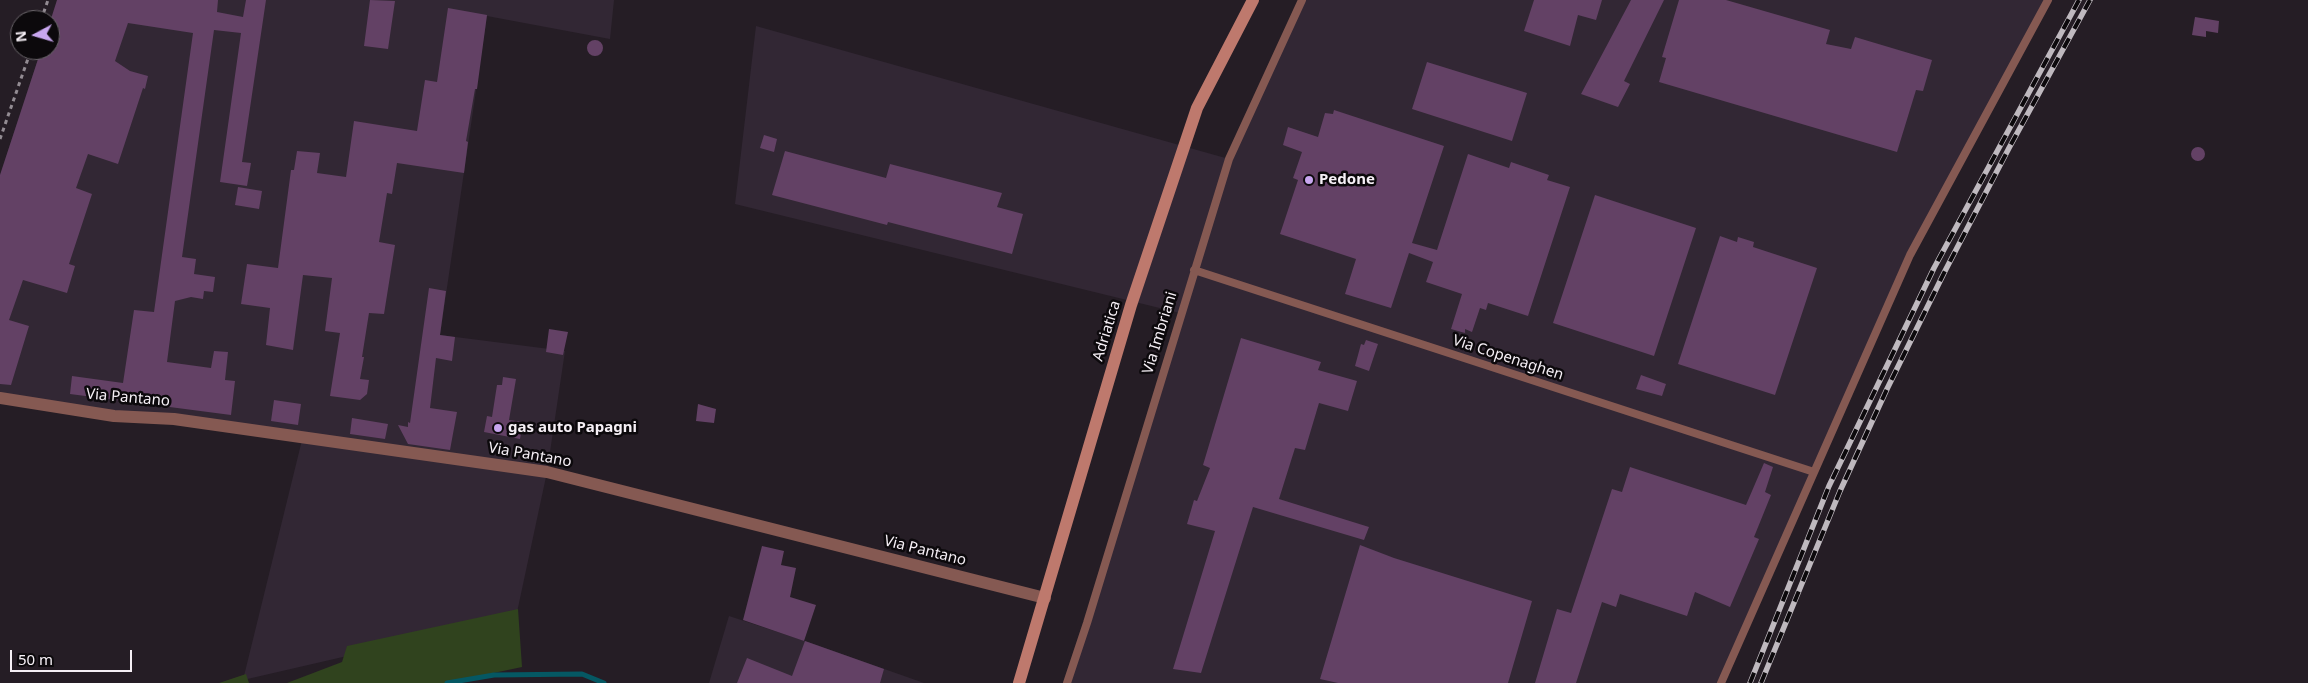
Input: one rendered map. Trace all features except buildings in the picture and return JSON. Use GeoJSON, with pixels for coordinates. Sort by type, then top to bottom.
{"type":"FeatureCollection","features":[{"type":"Feature","properties":{"kind":"main road","name":"Adriatica"},"geometry":{"type":"LineString","coordinates":[[1020,683],[1131,305],[1196,108],[1253,0]]}},
{"type":"Feature","properties":{"kind":"street","name":"Via Pantano"},"geometry":{"type":"LineString","coordinates":[[0,398],[114,416],[174,419],[547,472],[1045,598]]}},
{"type":"Feature","properties":{"kind":"lane","name":"Via Imbriani"},"geometry":{"type":"LineString","coordinates":[[1067,683],[1229,159],[1302,0]]}},
{"type":"Feature","properties":{"kind":"lane"},"geometry":{"type":"LineString","coordinates":[[1721,683],[1910,254],[2048,0]]}},
{"type":"Feature","properties":{"kind":"lane","name":"Via Copenaghen"},"geometry":{"type":"LineString","coordinates":[[1194,270],[1814,472]]}},
{"type":"Feature","properties":{"kind":"path"},"geometry":{"type":"LineString","coordinates":[[0,139],[28,60]]}},
{"type":"Feature","properties":{"kind":"shaded area"},"geometry":{"type":"Polygon","coordinates":[[[57,0],[614,0],[610,39],[487,16],[440,335],[565,351],[547,472],[516,617],[243,680],[303,436],[0,398],[0,175],[38,60],[60,60],[60,10],[56,10],[57,0]]]}},
{"type":"Feature","properties":{"kind":"shaded area"},"geometry":{"type":"Polygon","coordinates":[[[1302,0],[2048,0],[1910,255],[1721,683],[1066,683],[1180,313],[735,204],[756,26],[1229,159],[1302,0]]]}},
{"type":"Feature","properties":{"kind":"shaded area"},"geometry":{"type":"Polygon","coordinates":[[[729,616],[805,641],[924,683],[709,683],[729,616]]]}},
{"type":"Feature","properties":{"kind":"green space"},"geometry":{"type":"Polygon","coordinates":[[[518,609],[522,667],[446,683],[287,683],[342,662],[347,646],[518,609]]]}},
{"type":"Feature","properties":{"kind":"green space"},"geometry":{"type":"Polygon","coordinates":[[[246,674],[249,683],[219,683],[246,674]]]}},
{"type":"Feature","properties":{"kind":"waterway"},"geometry":{"type":"LineString","coordinates":[[447,683],[494,675],[582,674],[604,683]]}},
{"type":"Feature","properties":{"kind":"railway"},"geometry":{"type":"LineString","coordinates":[[1750,683],[1829,486],[1934,268],[2079,0]]}},
{"type":"Feature","properties":{"kind":"railway"},"geometry":{"type":"LineString","coordinates":[[1761,683],[1840,491],[1887,389],[1945,271],[2009,148],[2090,0]]}},
{"type":"Feature","properties":{"kind":"place","name":"Pedone"},"geometry":{"type":"Point","coordinates":[1309,180]}},
{"type":"Feature","properties":{"kind":"place","name":"gas auto Papagni"},"geometry":{"type":"Point","coordinates":[498,428]}}]}
